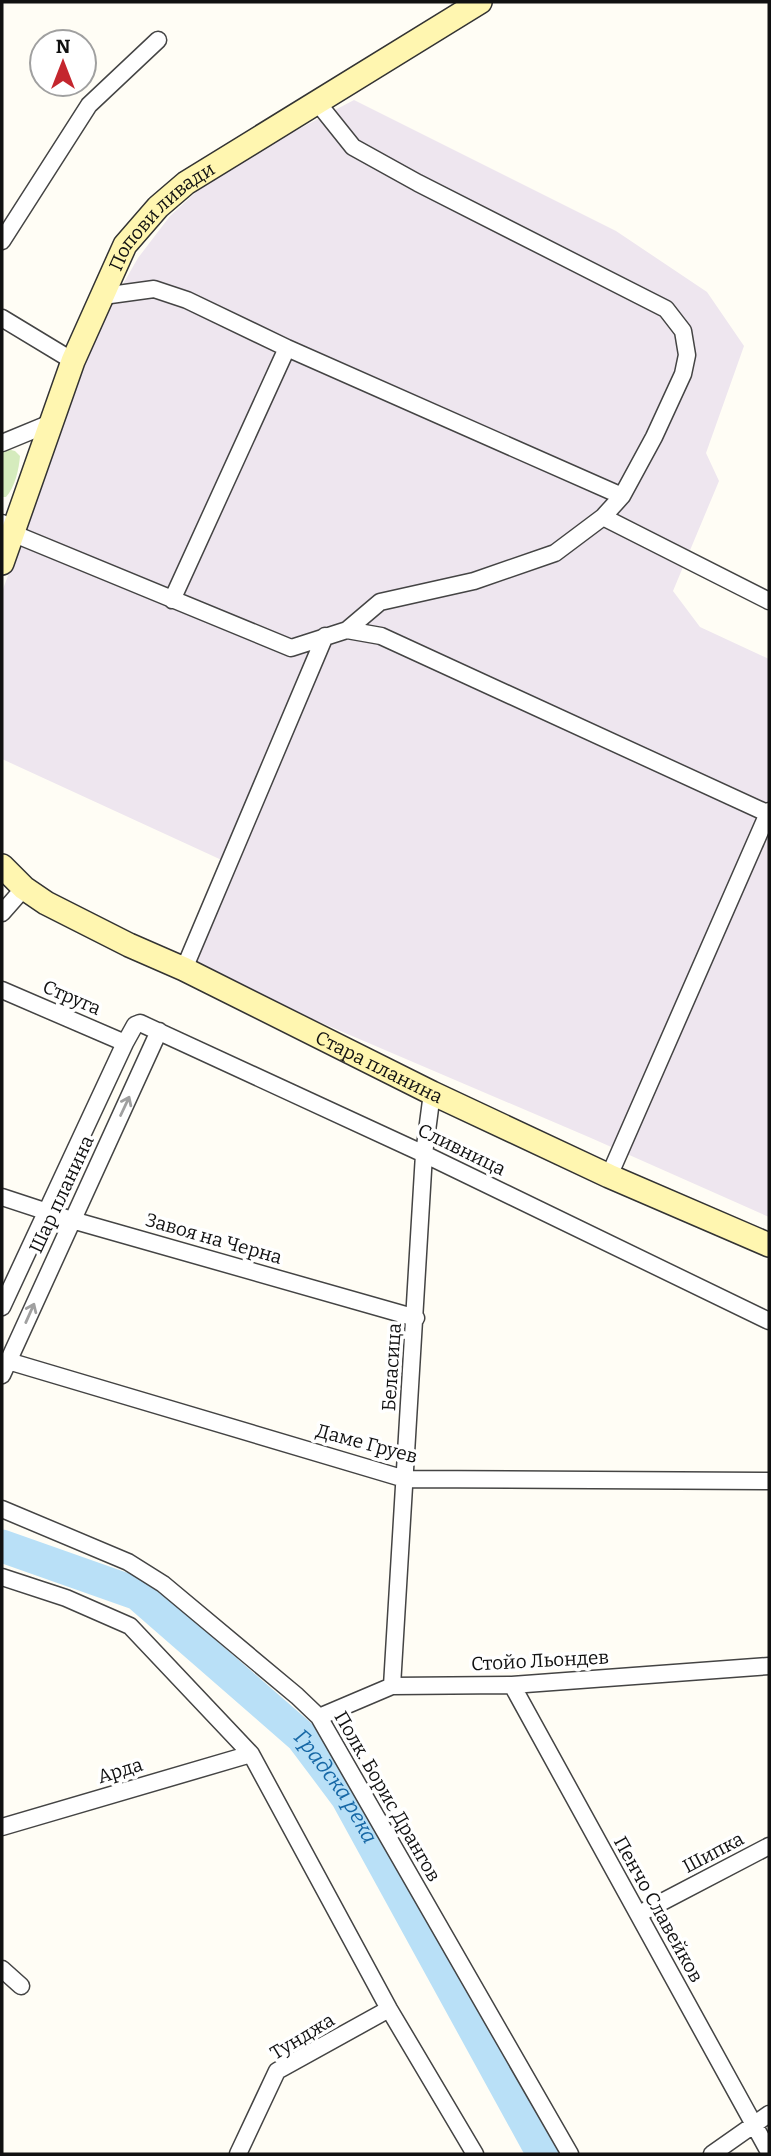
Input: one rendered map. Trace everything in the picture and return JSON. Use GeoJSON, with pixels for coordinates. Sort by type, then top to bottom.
{"type":"FeatureCollection","features":[{"type":"Feature","properties":{"kind":"street","name":"Попови ливади"},"geometry":{"type":"LineString","coordinates":[[2,563],[7,528],[53,422],[73,361],[125,245],[158,207],[206,170],[480,2]]}},
{"type":"Feature","properties":{"kind":"street"},"geometry":{"type":"LineString","coordinates":[[2,242],[89,106],[158,40]]}},
{"type":"Feature","properties":{"kind":"street"},"geometry":{"type":"LineString","coordinates":[[7,528],[172,600],[291,648],[347,630],[380,602],[474,582],[555,553],[603,517],[622,496],[654,437],[683,374],[687,355],[683,331],[666,309],[353,147],[317,102]]}},
{"type":"Feature","properties":{"kind":"street"},"geometry":{"type":"LineString","coordinates":[[103,296],[154,289],[187,300],[287,348],[622,496]]}},
{"type":"Feature","properties":{"kind":"street"},"geometry":{"type":"LineString","coordinates":[[2,318],[73,361]]}},
{"type":"Feature","properties":{"kind":"street"},"geometry":{"type":"LineString","coordinates":[[172,600],[287,348]]}},
{"type":"Feature","properties":{"kind":"street"},"geometry":{"type":"LineString","coordinates":[[2,443],[53,422]]}},
{"type":"Feature","properties":{"kind":"street"},"geometry":{"type":"LineString","coordinates":[[603,517],[769,601]]}},
{"type":"Feature","properties":{"kind":"street"},"geometry":{"type":"LineString","coordinates":[[347,630],[380,636],[769,813],[609,1176]]}},
{"type":"Feature","properties":{"kind":"street"},"geometry":{"type":"LineString","coordinates":[[184,969],[325,636]]}},
{"type":"Feature","properties":{"kind":"street","name":"Стара планина"},"geometry":{"type":"LineString","coordinates":[[2,866],[24,888],[46,903],[129,945],[184,969],[432,1093],[609,1176],[769,1245]]}},
{"type":"Feature","properties":{"kind":"street"},"geometry":{"type":"LineString","coordinates":[[2,913],[24,888]]}},
{"type":"Feature","properties":{"kind":"street","name":"Струга"},"geometry":{"type":"LineString","coordinates":[[2,990],[125,1043]]}},
{"type":"Feature","properties":{"kind":"street","name":"Сливница"},"geometry":{"type":"LineString","coordinates":[[135,1025],[139,1023],[159,1031],[424,1154],[769,1321]]}},
{"type":"Feature","properties":{"kind":"street","name":"Шар планина"},"geometry":{"type":"LineString","coordinates":[[2,1307],[135,1025]]}},
{"type":"Feature","properties":{"kind":"street","name":"Шар планина"},"geometry":{"type":"LineString","coordinates":[[5,1368],[159,1031]]}},
{"type":"Feature","properties":{"kind":"street","name":"Беласица"},"geometry":{"type":"LineString","coordinates":[[392,1686],[424,1154],[432,1093]]}},
{"type":"Feature","properties":{"kind":"street","name":"Завоя на Черна"},"geometry":{"type":"LineString","coordinates":[[2,1197],[72,1220],[416,1318]]}},
{"type":"Feature","properties":{"kind":"street","name":"Даме Груев"},"geometry":{"type":"LineString","coordinates":[[5,1368],[405,1479],[769,1481]]}},
{"type":"Feature","properties":{"kind":"street","name":"Полк. Борис Дрангов"},"geometry":{"type":"LineString","coordinates":[[2,1509],[128,1562],[163,1584],[319,1717],[570,2154]]}},
{"type":"Feature","properties":{"kind":"street"},"geometry":{"type":"LineString","coordinates":[[2,1577],[66,1598],[130,1626],[251,1754],[389,2009],[475,2154]]}},
{"type":"Feature","properties":{"kind":"street","name":"Стойо Льондев"},"geometry":{"type":"LineString","coordinates":[[319,1717],[392,1686],[512,1685],[769,1666]]}},
{"type":"Feature","properties":{"kind":"street","name":"Пенчо Славейков"},"geometry":{"type":"LineString","coordinates":[[512,1685],[769,2152]]}},
{"type":"Feature","properties":{"kind":"street","name":"Арда"},"geometry":{"type":"LineString","coordinates":[[2,1827],[251,1754]]}},
{"type":"Feature","properties":{"kind":"street","name":"Шипка"},"geometry":{"type":"LineString","coordinates":[[639,1914],[769,1846]]}},
{"type":"Feature","properties":{"kind":"street"},"geometry":{"type":"LineString","coordinates":[[2,1969],[21,1986]]}},
{"type":"Feature","properties":{"kind":"street","name":"Тунджа"},"geometry":{"type":"LineString","coordinates":[[238,2154],[277,2071],[389,2009]]}},
{"type":"Feature","properties":{"kind":"street"},"geometry":{"type":"LineString","coordinates":[[712,2154],[769,2114]]}},
{"type":"Feature","properties":{"kind":"shaded area"},"geometry":{"type":"Polygon","coordinates":[[[354,100],[616,231],[707,292],[744,346],[706,453],[719,481],[673,591],[700,627],[769,659],[769,1217],[186,965],[226,862],[2,759],[2,592],[98,327],[138,258],[170,216],[219,171],[354,100]]]}},
{"type":"Feature","properties":{"kind":"green space"},"geometry":{"type":"Polygon","coordinates":[[[7,449],[20,456],[12,488],[6,497],[2,497],[2,452],[7,449]]]}},
{"type":"Feature","properties":{"kind":"waterway","name":"Градска река"},"geometry":{"type":"LineString","coordinates":[[2,1546],[138,1594],[302,1737],[347,1797],[543,2154]]}}]}
